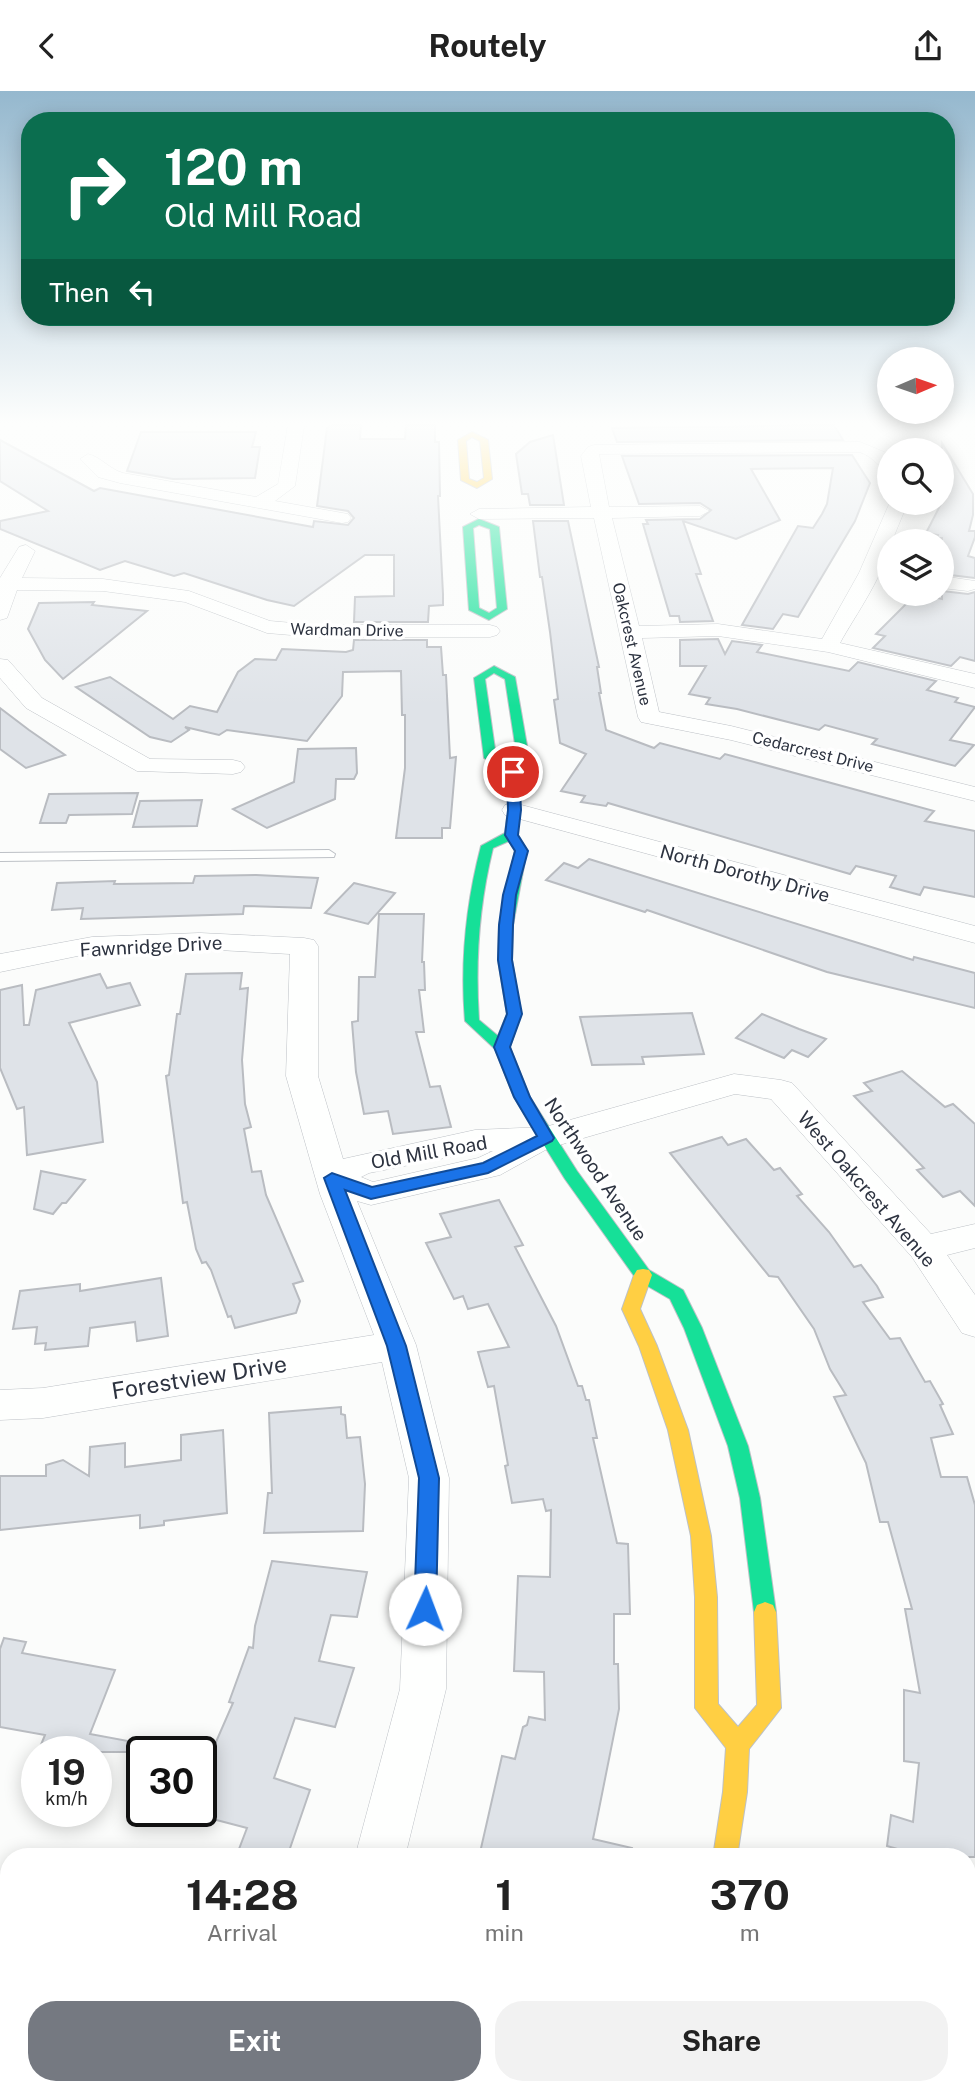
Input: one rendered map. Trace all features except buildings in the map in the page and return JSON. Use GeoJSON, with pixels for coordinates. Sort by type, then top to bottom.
{"type":"FeatureCollection","features":[{"type":"Feature","properties":{"kind":"street"},"geometry":{"type":"LineString","coordinates":[[477,519],[468,527],[474,610],[489,624],[494,669]]}},
{"type":"Feature","properties":{"kind":"street"},"geometry":{"type":"LineString","coordinates":[[481,519],[494,527],[502,609],[489,624]]}},
{"type":"Feature","properties":{"kind":"street","name":"Oakcrest Avenue"},"geometry":{"type":"LineString","coordinates":[[602,519],[632,632],[649,717]]}},
{"type":"Feature","properties":{"kind":"street"},"geometry":{"type":"LineString","coordinates":[[828,646],[869,573],[892,519]]}},
{"type":"Feature","properties":{"kind":"street"},"geometry":{"type":"LineString","coordinates":[[0,614],[4,584],[26,551]]}},
{"type":"Feature","properties":{"kind":"street"},"geometry":{"type":"LineString","coordinates":[[869,573],[877,574]]}},
{"type":"Feature","properties":{"kind":"street"},"geometry":{"type":"LineString","coordinates":[[954,583],[968,585]]}},
{"type":"Feature","properties":{"kind":"street","name":"Wardman Drive"},"geometry":{"type":"LineString","coordinates":[[4,584],[103,586],[189,597],[267,627],[315,631],[489,624]]}},
{"type":"Feature","properties":{"kind":"street"},"geometry":{"type":"LineString","coordinates":[[632,632],[718,630],[828,646],[975,681]]}},
{"type":"Feature","properties":{"kind":"street"},"geometry":{"type":"LineString","coordinates":[[0,665],[34,703],[145,766],[233,767]]}},
{"type":"Feature","properties":{"kind":"street"},"geometry":{"type":"LineString","coordinates":[[494,669],[510,677],[523,758],[513,772],[513,822],[522,851],[510,895],[506,925],[505,960],[514,1014],[502,1047]]}},
{"type":"Feature","properties":{"kind":"street"},"geometry":{"type":"LineString","coordinates":[[494,669],[479,678],[488,745],[491,758],[513,772]]}},
{"type":"Feature","properties":{"kind":"street","name":"Cedarcrest Drive"},"geometry":{"type":"LineString","coordinates":[[649,717],[785,744],[975,794]]}},
{"type":"Feature","properties":{"kind":"street","name":"North Dorothy Drive"},"geometry":{"type":"LineString","coordinates":[[513,822],[975,935]]}},
{"type":"Feature","properties":{"kind":"street","name":"Northwood Avenue"},"geometry":{"type":"LineString","coordinates":[[513,822],[487,846],[470,912],[466,953],[472,1021],[502,1047],[522,1097],[546,1138],[643,1275],[677,1295],[738,1446],[750,1498],[764,1596],[769,1708],[738,1745]]}},
{"type":"Feature","properties":{"kind":"street","name":"Fawnridge Drive"},"geometry":{"type":"LineString","coordinates":[[0,963],[92,946],[200,941],[304,946],[302,1076],[332,1178]]}},
{"type":"Feature","properties":{"kind":"street","name":"Old Mill Road"},"geometry":{"type":"LineString","coordinates":[[332,1178],[371,1193],[488,1167],[546,1138],[734,1084],[781,1090]]}},
{"type":"Feature","properties":{"kind":"street","name":"West Oakcrest Avenue"},"geometry":{"type":"LineString","coordinates":[[781,1090],[924,1248],[975,1323]]}},
{"type":"Feature","properties":{"kind":"street"},"geometry":{"type":"LineString","coordinates":[[332,1178],[397,1346],[429,1478],[423,1689],[382,1848]]}},
{"type":"Feature","properties":{"kind":"street"},"geometry":{"type":"LineString","coordinates":[[924,1248],[975,1236]]}},
{"type":"Feature","properties":{"kind":"street"},"geometry":{"type":"LineString","coordinates":[[643,1275],[631,1309],[648,1346],[678,1430],[701,1536],[706,1597],[707,1709],[738,1745],[735,1791],[726,1848]]}},
{"type":"Feature","properties":{"kind":"street","name":"Forestview Drive"},"geometry":{"type":"LineString","coordinates":[[0,1405],[43,1403],[397,1346]]}},
{"type":"Feature","properties":{"kind":"lane"},"geometry":{"type":"LineString","coordinates":[[0,857],[329,854]]}},
{"type":"Feature","properties":{"kind":"traffic: fast"},"geometry":{"type":"LineString","coordinates":[[479,522],[494,527],[502,609],[489,617],[474,610],[468,527],[479,522]]}},
{"type":"Feature","properties":{"kind":"traffic: fast"},"geometry":{"type":"LineString","coordinates":[[494,669],[510,677],[523,757],[513,772],[514,810],[511,835],[521,850],[506,925],[505,960],[514,1014],[502,1047]]}},
{"type":"Feature","properties":{"kind":"traffic: fast"},"geometry":{"type":"LineString","coordinates":[[494,669],[479,678],[490,758],[513,772]]}},
{"type":"Feature","properties":{"kind":"traffic: fast"},"geometry":{"type":"LineString","coordinates":[[511,835],[487,846],[482,868],[470,954],[472,1021],[502,1047],[522,1097],[571,1175],[643,1275],[677,1295],[693,1328],[738,1446],[750,1498],[765,1612]]}},
{"type":"Feature","properties":{"kind":"traffic: slow"},"geometry":{"type":"LineString","coordinates":[[643,1275],[631,1309],[648,1346],[678,1430],[701,1536],[706,1597],[707,1708],[738,1745]]}},
{"type":"Feature","properties":{"kind":"traffic: slow"},"geometry":{"type":"LineString","coordinates":[[726,1848],[735,1792],[738,1745],[769,1708],[765,1612]]}},
{"type":"Feature","properties":{"kind":"route"},"geometry":{"type":"LineString","coordinates":[[425,1609],[429,1478],[397,1346],[332,1178],[371,1193],[488,1167],[546,1138],[522,1097],[502,1047],[514,1014],[505,960],[506,925],[510,895],[522,851],[511,835],[514,810],[513,772]]}}]}
